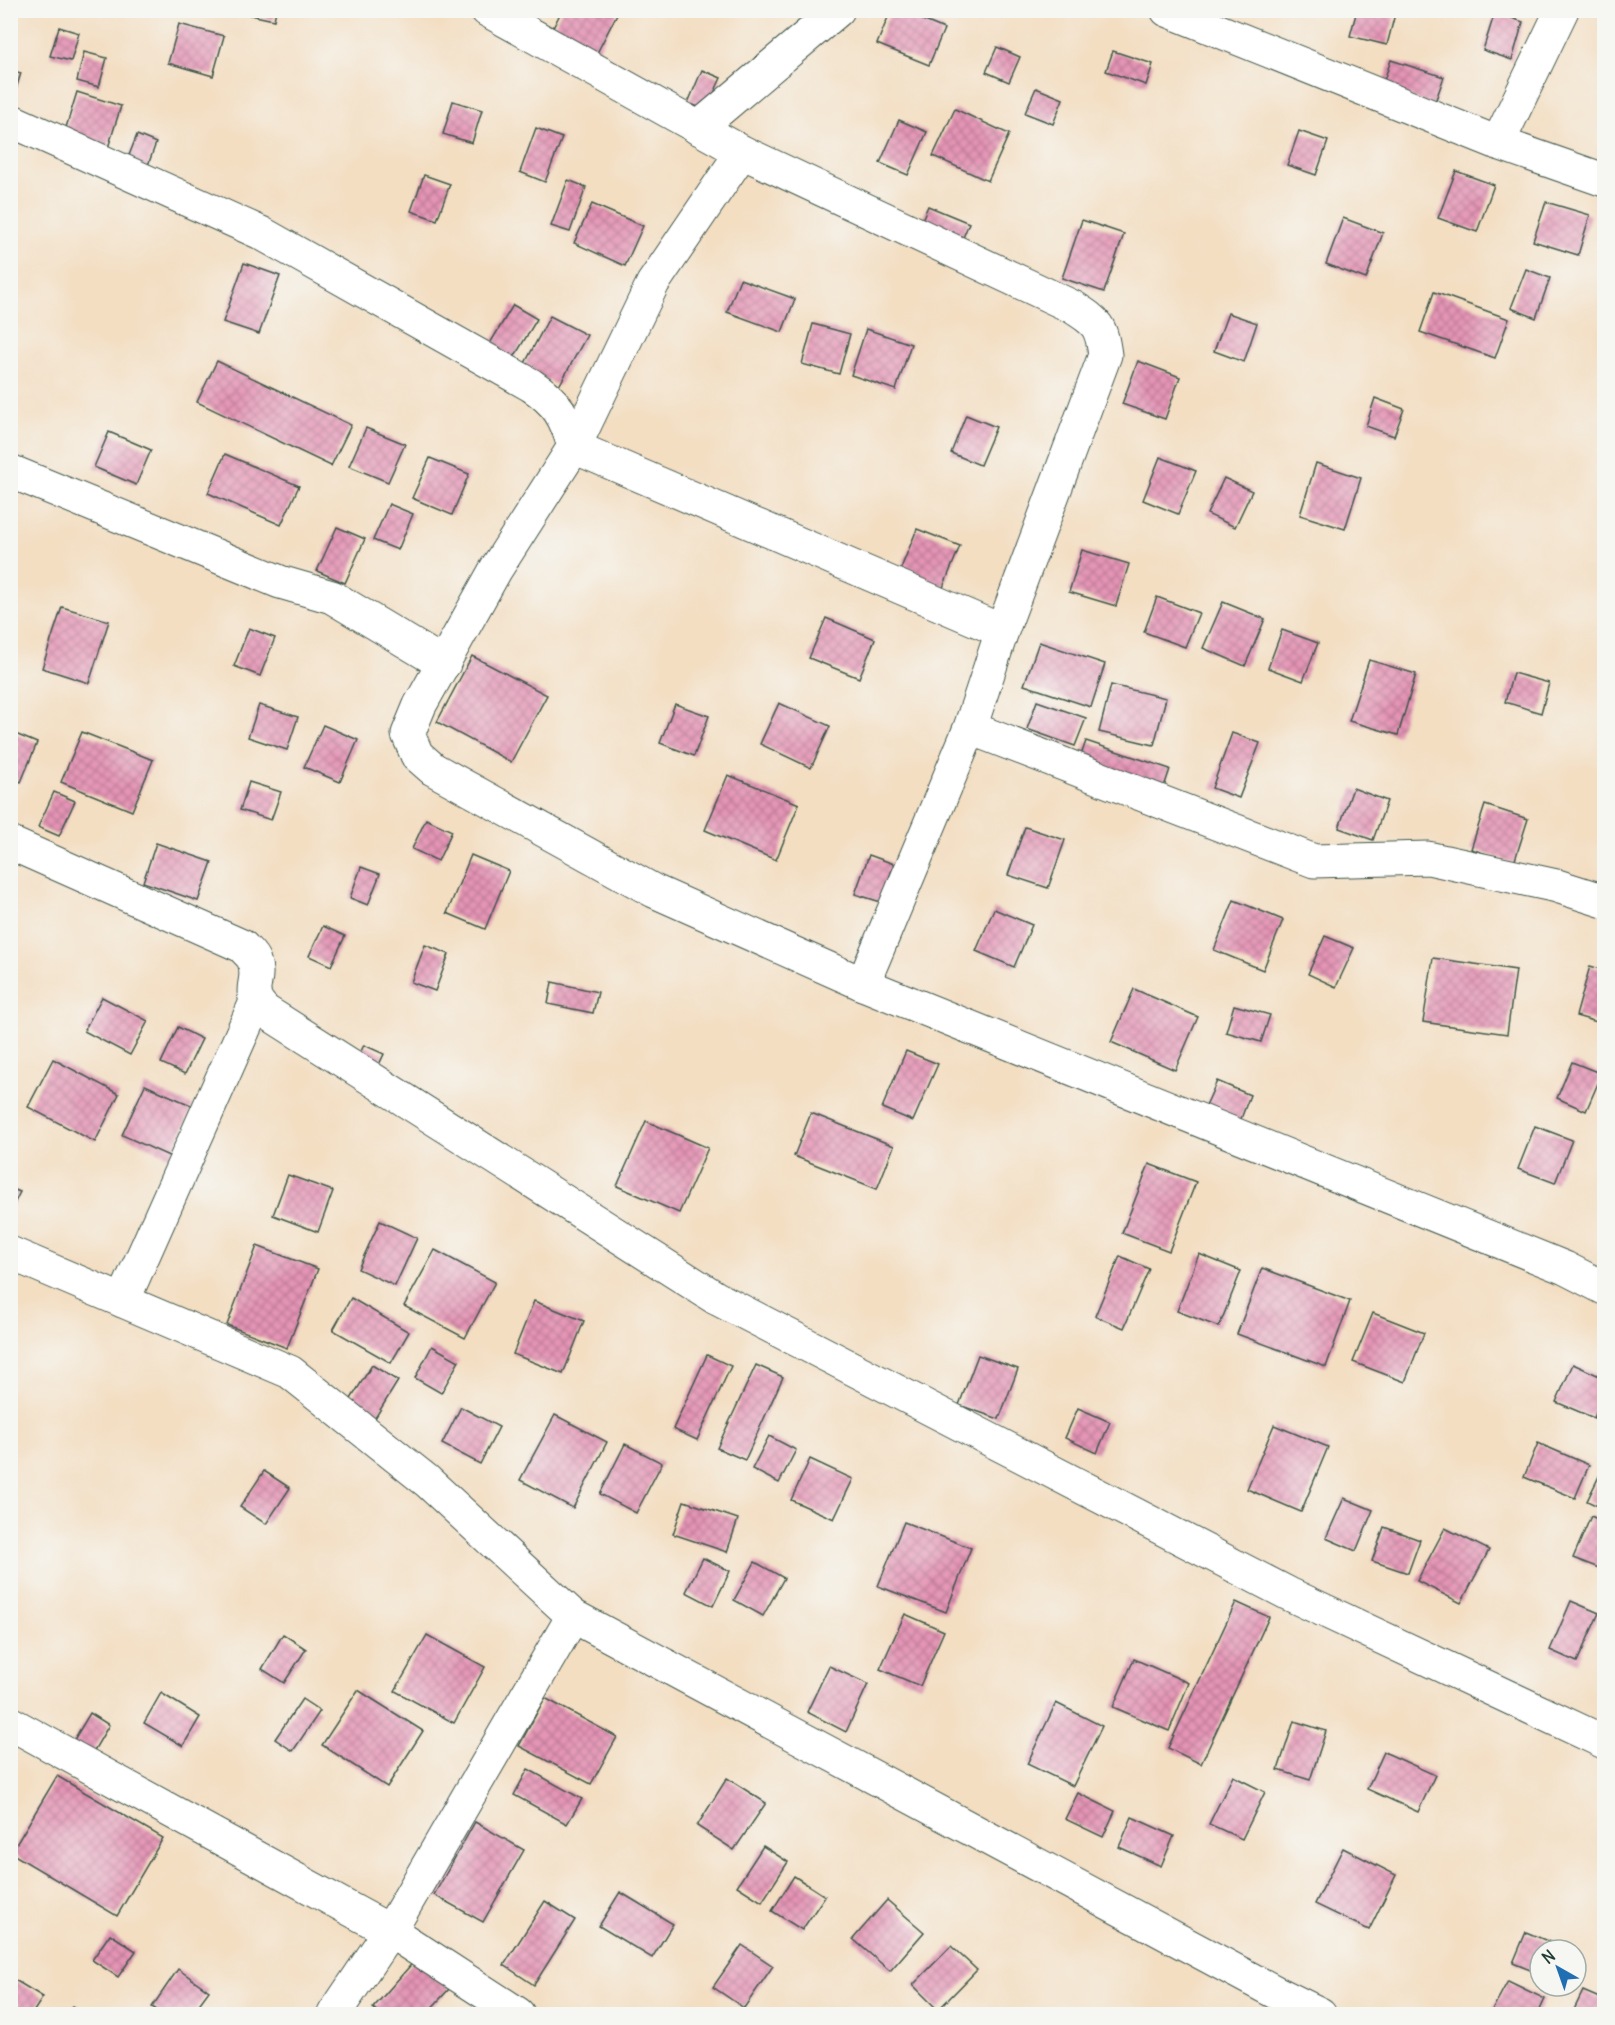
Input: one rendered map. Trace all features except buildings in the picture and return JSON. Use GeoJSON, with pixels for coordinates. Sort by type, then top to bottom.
{"type":"FeatureCollection","features":[{"type":"Feature","properties":{"kind":"street"},"geometry":{"type":"LineString","coordinates":[[487,10],[742,152],[1073,307],[1088,316],[1102,332],[1105,355],[1002,631],[970,728],[863,984]]}},
{"type":"Feature","properties":{"kind":"street"},"geometry":{"type":"LineString","coordinates":[[698,128],[838,10]]}},
{"type":"Feature","properties":{"kind":"street"},"geometry":{"type":"LineString","coordinates":[[1167,10],[1498,143],[1605,180]]}},
{"type":"Feature","properties":{"kind":"street"},"geometry":{"type":"LineString","coordinates":[[1498,143],[1562,10]]}},
{"type":"Feature","properties":{"kind":"street"},"geometry":{"type":"LineString","coordinates":[[10,120],[261,233],[531,385],[558,408],[569,427],[574,447]]}},
{"type":"Feature","properties":{"kind":"street"},"geometry":{"type":"LineString","coordinates":[[742,152],[653,283],[574,447],[496,569],[420,705],[408,734],[417,756],[433,769],[654,891],[863,984],[1543,1259],[1605,1288]]}},
{"type":"Feature","properties":{"kind":"street"},"geometry":{"type":"LineString","coordinates":[[574,447],[1002,631]]}},
{"type":"Feature","properties":{"kind":"street"},"geometry":{"type":"LineString","coordinates":[[10,471],[280,582],[332,597],[444,664]]}},
{"type":"Feature","properties":{"kind":"street"},"geometry":{"type":"LineString","coordinates":[[970,728],[1314,861],[1428,858],[1557,886],[1605,901]]}},
{"type":"Feature","properties":{"kind":"street"},"geometry":{"type":"LineString","coordinates":[[10,843],[242,946],[253,958],[256,970],[253,990],[256,1002],[265,1011],[716,1298],[1289,1594],[1605,1742]]}},
{"type":"Feature","properties":{"kind":"street"},"geometry":{"type":"LineString","coordinates":[[123,1300],[256,1002]]}},
{"type":"Feature","properties":{"kind":"street"},"geometry":{"type":"LineString","coordinates":[[10,1253],[290,1372],[427,1481],[573,1616],[1320,2014]]}},
{"type":"Feature","properties":{"kind":"street"},"geometry":{"type":"LineString","coordinates":[[334,2014],[390,1931],[573,1616]]}},
{"type":"Feature","properties":{"kind":"street"},"geometry":{"type":"LineString","coordinates":[[10,1723],[390,1931],[518,2014]]}}]}
